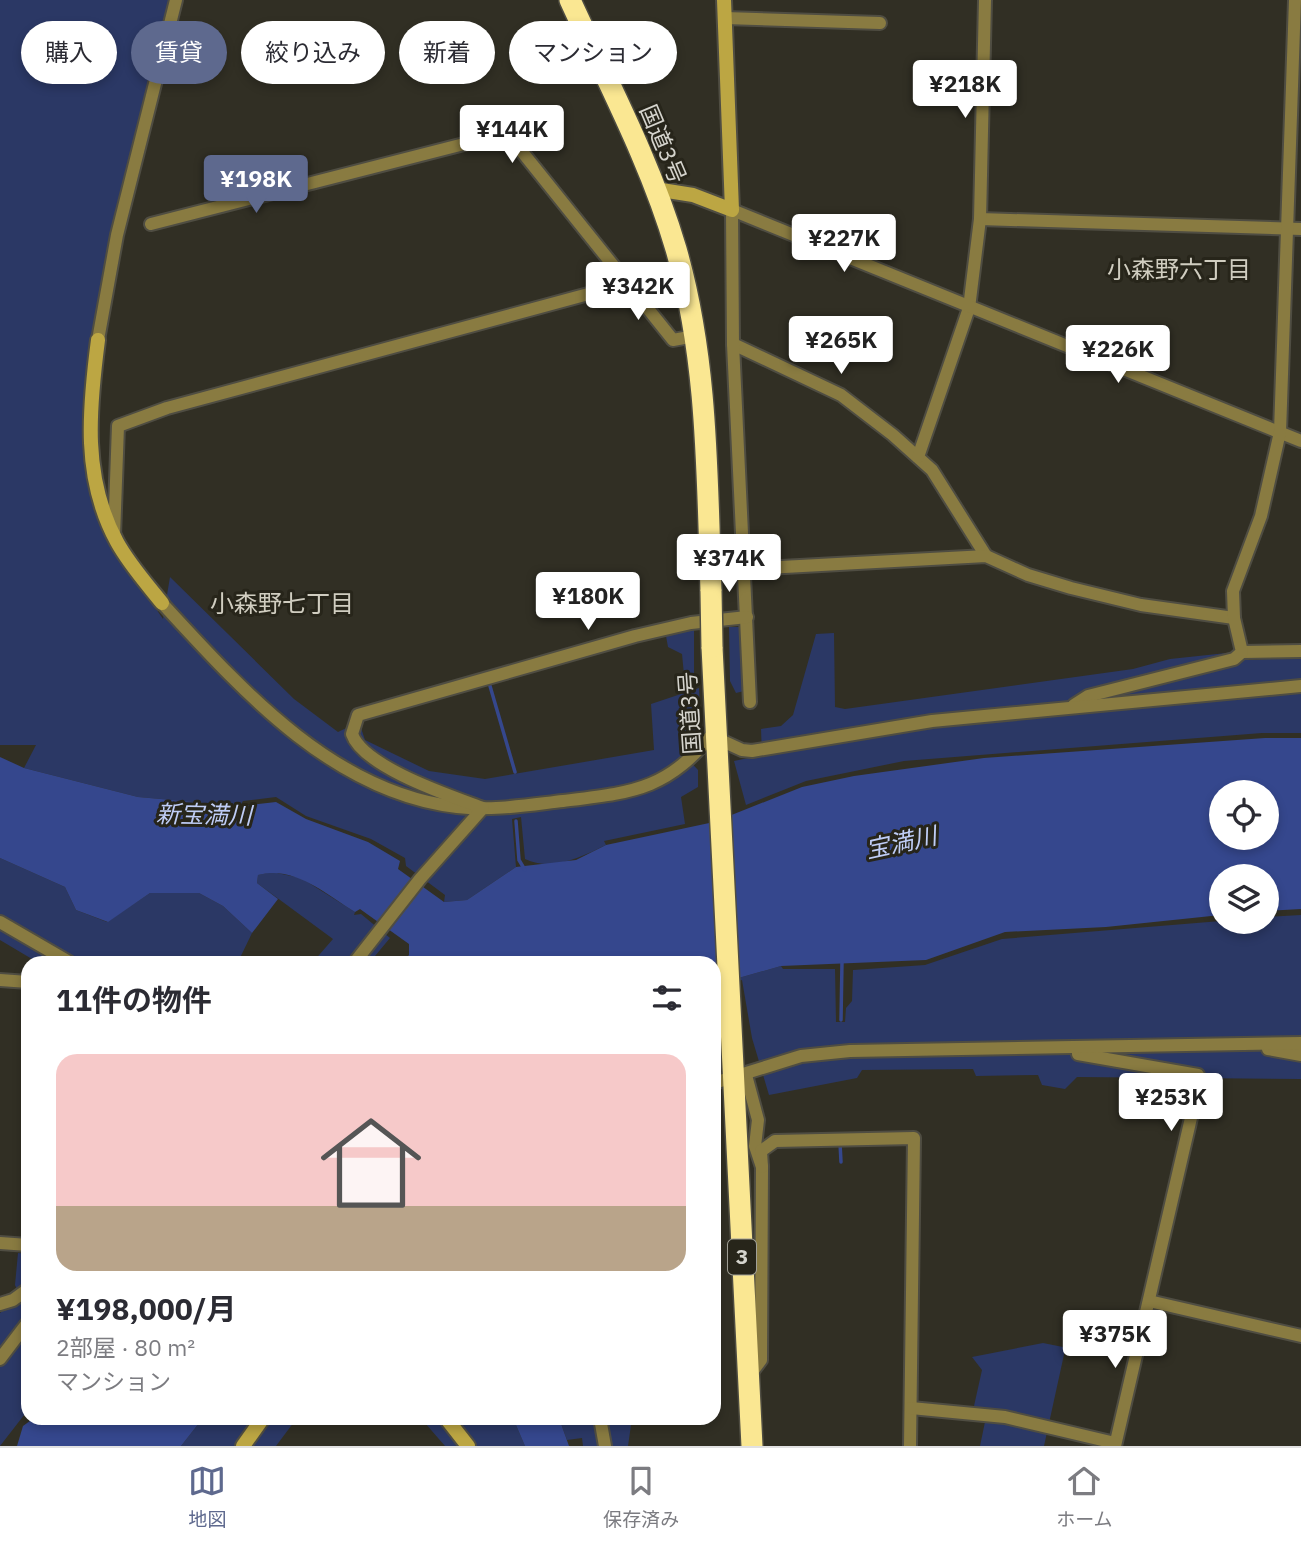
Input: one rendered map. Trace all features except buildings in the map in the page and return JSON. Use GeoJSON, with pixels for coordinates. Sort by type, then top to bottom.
{"type":"FeatureCollection","features":[{"type":"Feature","properties":{"kind":"highway","name":"国道3号"},"geometry":{"type":"LineString","coordinates":[[570,0],[655,189],[676,250],[695,336],[704,409],[731,1076],[752,1446]]}},
{"type":"Feature","properties":{"kind":"street"},"geometry":{"type":"LineString","coordinates":[[176,0],[117,235],[98,340],[89,421],[99,498],[114,537],[162,603],[264,709],[318,749],[361,776],[416,799],[483,808],[585,798],[647,786],[671,776],[691,761],[718,733],[742,750],[752,751],[932,720],[1301,686]]}},
{"type":"Feature","properties":{"kind":"street"},"geometry":{"type":"LineString","coordinates":[[724,0],[732,210],[733,344],[746,569],[750,702]]}},
{"type":"Feature","properties":{"kind":"street"},"geometry":{"type":"LineString","coordinates":[[918,457],[970,308],[980,219],[985,0]]}},
{"type":"Feature","properties":{"kind":"street"},"geometry":{"type":"LineString","coordinates":[[1242,652],[1234,618],[1233,591],[1261,516],[1280,432],[1295,229],[1295,0]]}},
{"type":"Feature","properties":{"kind":"street"},"geometry":{"type":"LineString","coordinates":[[725,18],[880,23]]}},
{"type":"Feature","properties":{"kind":"street"},"geometry":{"type":"LineString","coordinates":[[151,224],[507,133],[673,340],[695,336]]}},
{"type":"Feature","properties":{"kind":"street"},"geometry":{"type":"LineString","coordinates":[[655,189],[693,195],[732,210],[1301,441]]}},
{"type":"Feature","properties":{"kind":"street"},"geometry":{"type":"LineString","coordinates":[[980,219],[1295,229]]}},
{"type":"Feature","properties":{"kind":"street"},"geometry":{"type":"LineString","coordinates":[[114,537],[118,426],[167,408],[629,283]]}},
{"type":"Feature","properties":{"kind":"street"},"geometry":{"type":"LineString","coordinates":[[733,344],[841,395],[918,457],[932,470],[986,556]]}},
{"type":"Feature","properties":{"kind":"street"},"geometry":{"type":"LineString","coordinates":[[746,569],[986,556],[1028,575],[1071,588],[1141,605],[1234,618]]}},
{"type":"Feature","properties":{"kind":"street"},"geometry":{"type":"LineString","coordinates":[[483,808],[406,778],[360,749],[352,734],[358,715],[635,636],[698,621],[747,617]]}},
{"type":"Feature","properties":{"kind":"street"},"geometry":{"type":"LineString","coordinates":[[1074,705],[1088,696],[1234,659],[1242,652],[1301,651]]}},
{"type":"Feature","properties":{"kind":"street"},"geometry":{"type":"LineString","coordinates":[[360,956],[420,878],[483,808]]}},
{"type":"Feature","properties":{"kind":"street"},"geometry":{"type":"LineString","coordinates":[[0,922],[59,956]]}},
{"type":"Feature","properties":{"kind":"street"},"geometry":{"type":"LineString","coordinates":[[0,980],[21,982]]}},
{"type":"Feature","properties":{"kind":"street"},"geometry":{"type":"LineString","coordinates":[[762,1167],[755,1146],[758,1120],[731,1076],[785,1060],[829,1053],[1301,1043]]}},
{"type":"Feature","properties":{"kind":"street"},"geometry":{"type":"LineString","coordinates":[[1250,1044],[1301,1055]]}},
{"type":"Feature","properties":{"kind":"street"},"geometry":{"type":"LineString","coordinates":[[911,1408],[1005,1417],[1115,1445],[1200,1079],[1198,1075],[1081,1055],[1068,1049]]}},
{"type":"Feature","properties":{"kind":"street"},"geometry":{"type":"LineString","coordinates":[[748,1377],[761,1360],[761,1151],[775,1142],[914,1138],[910,1446]]}},
{"type":"Feature","properties":{"kind":"street"},"geometry":{"type":"LineString","coordinates":[[0,1243],[21,1244]]}},
{"type":"Feature","properties":{"kind":"street"},"geometry":{"type":"LineString","coordinates":[[0,1304],[21,1294]]}},
{"type":"Feature","properties":{"kind":"street"},"geometry":{"type":"LineString","coordinates":[[1149,1301],[1301,1336]]}},
{"type":"Feature","properties":{"kind":"street"},"geometry":{"type":"LineString","coordinates":[[0,1359],[21,1331]]}},
{"type":"Feature","properties":{"kind":"street"},"geometry":{"type":"LineString","coordinates":[[243,1446],[258,1425]]}},
{"type":"Feature","properties":{"kind":"street"},"geometry":{"type":"LineString","coordinates":[[452,1425],[468,1446]]}},
{"type":"Feature","properties":{"kind":"street"},"geometry":{"type":"LineString","coordinates":[[601,1425],[605,1446]]}},
{"type":"Feature","properties":{"kind":"shaded area"},"geometry":{"type":"Polygon","coordinates":[[[0,0],[169,0],[164,21],[131,21],[131,84],[150,84],[112,249],[87,459],[131,572],[163,619],[170,577],[294,699],[338,732],[359,722],[365,740],[429,771],[485,779],[654,750],[651,704],[699,688],[701,733],[685,756],[698,770],[698,787],[681,797],[685,824],[604,841],[606,845],[577,858],[556,863],[535,863],[525,859],[521,817],[512,819],[516,867],[467,900],[444,902],[445,895],[406,866],[405,858],[371,839],[306,816],[276,797],[243,801],[240,806],[138,797],[24,768],[36,745],[0,745],[0,0]]]}},
{"type":"Feature","properties":{"kind":"shaded area"},"geometry":{"type":"Polygon","coordinates":[[[729,627],[744,627],[744,691],[736,693],[730,681],[729,627]]]}},
{"type":"Feature","properties":{"kind":"shaded area"},"geometry":{"type":"Polygon","coordinates":[[[694,628],[694,682],[685,685],[682,654],[668,647],[666,636],[694,628]]]}},
{"type":"Feature","properties":{"kind":"shaded area"},"geometry":{"type":"Polygon","coordinates":[[[834,633],[835,707],[845,709],[1133,669],[1170,659],[1236,652],[1249,660],[1301,657],[1301,733],[1262,733],[904,761],[806,781],[746,805],[734,761],[762,755],[761,729],[781,726],[793,715],[816,634],[834,633]]]}},
{"type":"Feature","properties":{"kind":"shaded area"},"geometry":{"type":"Polygon","coordinates":[[[0,858],[65,887],[76,910],[107,922],[150,893],[199,893],[223,906],[252,933],[241,956],[27,956],[0,940],[0,858]]]}},
{"type":"Feature","properties":{"kind":"shaded area"},"geometry":{"type":"Polygon","coordinates":[[[272,872],[301,878],[355,912],[354,915],[361,914],[390,938],[375,956],[318,956],[333,939],[257,883],[258,875],[272,872]]]}},
{"type":"Feature","properties":{"kind":"shaded area"},"geometry":{"type":"Polygon","coordinates":[[[1301,915],[1301,1079],[1077,1077],[1065,1089],[1042,1085],[1038,1075],[976,1076],[973,1069],[862,1070],[857,1078],[769,1095],[752,1038],[742,980],[721,987],[721,983],[781,966],[783,969],[835,969],[836,1022],[845,1022],[846,1008],[852,1001],[853,970],[925,965],[1002,939],[1209,922],[1209,934],[1279,934],[1279,916],[1301,915]]]}},
{"type":"Feature","properties":{"kind":"shaded area"},"geometry":{"type":"Polygon","coordinates":[[[18,1253],[21,1253],[21,1419],[0,1446],[0,1313],[20,1296],[15,1285],[18,1253]]]}},
{"type":"Feature","properties":{"kind":"shaded area"},"geometry":{"type":"Polygon","coordinates":[[[1043,1343],[1063,1347],[1065,1350],[1044,1446],[980,1446],[986,1417],[974,1406],[982,1370],[972,1357],[1043,1343]]]}},
{"type":"Feature","properties":{"kind":"shaded area"},"geometry":{"type":"Polygon","coordinates":[[[198,1425],[292,1425],[276,1446],[181,1446],[198,1425]]]}},
{"type":"Feature","properties":{"kind":"shaded area"},"geometry":{"type":"Polygon","coordinates":[[[427,1425],[516,1425],[525,1446],[445,1446],[427,1425]]]}},
{"type":"Feature","properties":{"kind":"shaded area"},"geometry":{"type":"Polygon","coordinates":[[[562,1425],[631,1425],[628,1446],[583,1446],[582,1438],[567,1440],[562,1425]]]}},
{"type":"Feature","properties":{"kind":"water"},"geometry":{"type":"Polygon","coordinates":[[[1265,738],[1301,738],[1301,909],[1279,910],[1279,864],[1209,864],[1209,916],[1106,927],[1005,932],[926,960],[781,966],[721,983],[721,956],[408,956],[409,944],[360,909],[355,912],[309,883],[284,874],[258,875],[257,883],[278,899],[252,933],[223,906],[199,893],[150,893],[108,922],[76,910],[65,887],[0,858],[0,757],[24,768],[138,797],[240,806],[276,802],[306,819],[368,842],[400,861],[398,869],[444,902],[467,900],[516,867],[576,860],[606,845],[714,822],[802,787],[854,776],[984,758],[1265,738]]]}},
{"type":"Feature","properties":{"kind":"water"},"geometry":{"type":"Polygon","coordinates":[[[198,1425],[181,1446],[17,1446],[23,1426],[198,1425]]]}},
{"type":"Feature","properties":{"kind":"water"},"geometry":{"type":"Polygon","coordinates":[[[516,1425],[562,1425],[569,1446],[525,1446],[516,1425]]]}},
{"type":"Feature","properties":{"kind":"waterway"},"geometry":{"type":"LineString","coordinates":[[490,686],[515,772]]}},
{"type":"Feature","properties":{"kind":"waterway"},"geometry":{"type":"LineString","coordinates":[[516,821],[519,860],[525,870]]}},
{"type":"Feature","properties":{"kind":"waterway"},"geometry":{"type":"LineString","coordinates":[[841,1020],[842,962]]}},
{"type":"Feature","properties":{"kind":"waterway"},"geometry":{"type":"LineString","coordinates":[[840,1143],[841,1162]]}},
{"type":"Feature","properties":{"kind":"district","name":"小森野六丁目"},"geometry":{"type":"Point","coordinates":[1179,270]}},
{"type":"Feature","properties":{"kind":"district","name":"小森野七丁目"},"geometry":{"type":"Point","coordinates":[282,604]}},
{"type":"Feature","properties":{"kind":"water label","name":"新宝満川"},"geometry":{"type":"Point","coordinates":[204,815]}},
{"type":"Feature","properties":{"kind":"water label","name":"宝満川"},"geometry":{"type":"Point","coordinates":[901,843]}}]}
